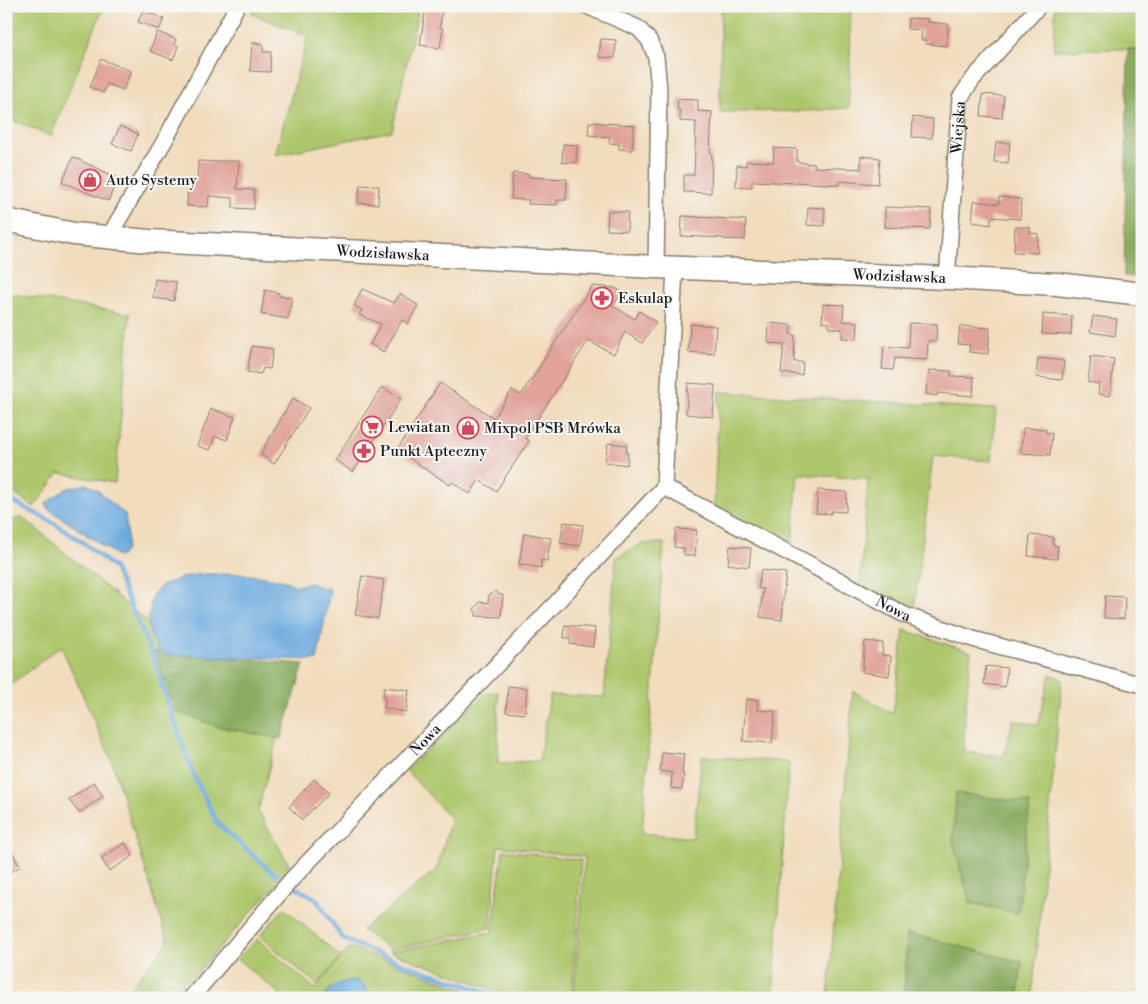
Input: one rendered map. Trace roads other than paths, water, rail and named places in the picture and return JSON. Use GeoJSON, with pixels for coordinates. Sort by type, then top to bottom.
{"type":"FeatureCollection","features":[{"type":"Feature","properties":{"kind":"street"},"geometry":{"type":"LineString","coordinates":[[108,238],[165,140],[237,6]]}},
{"type":"Feature","properties":{"kind":"street"},"geometry":{"type":"LineString","coordinates":[[587,6],[638,28],[649,40],[656,57],[660,90],[666,268],[664,487]]}},
{"type":"Feature","properties":{"kind":"street","name":"Wiejska"},"geometry":{"type":"LineString","coordinates":[[947,278],[960,98],[973,79],[1039,6]]}},
{"type":"Feature","properties":{"kind":"street","name":"Wodzisławska"},"geometry":{"type":"LineString","coordinates":[[6,220],[74,234],[108,238],[666,268],[947,278],[1057,284],[1142,294]]}},
{"type":"Feature","properties":{"kind":"street","name":"Nowa"},"geometry":{"type":"LineString","coordinates":[[191,998],[291,880],[556,603],[664,487],[905,615],[972,639],[1142,685]]}},
{"type":"Feature","properties":{"kind":"water"},"geometry":{"type":"Polygon","coordinates":[[[86,484],[97,490],[125,514],[127,544],[123,554],[119,557],[47,508],[46,503],[66,489],[86,484]]]}},
{"type":"Feature","properties":{"kind":"water"},"geometry":{"type":"Polygon","coordinates":[[[206,574],[243,574],[271,578],[296,586],[311,583],[328,588],[330,591],[317,660],[164,655],[156,647],[148,622],[152,595],[161,586],[175,580],[206,574]]]}},
{"type":"Feature","properties":{"kind":"water"},"geometry":{"type":"Polygon","coordinates":[[[355,980],[362,983],[370,994],[390,995],[396,998],[324,998],[333,987],[355,980]]]}},
{"type":"Feature","properties":{"kind":"waterway"},"geometry":{"type":"LineString","coordinates":[[1138,6],[1142,8]]}},
{"type":"Feature","properties":{"kind":"waterway"},"geometry":{"type":"LineString","coordinates":[[6,498],[52,522],[84,543],[114,568],[153,656],[193,774],[218,824],[277,875]]}},
{"type":"Feature","properties":{"kind":"waterway"},"geometry":{"type":"LineString","coordinates":[[297,888],[316,899],[343,939],[403,964],[504,998]]}},
{"type":"Feature","properties":{"kind":"place","name":"Auto Systemy"},"geometry":{"type":"Point","coordinates":[90,180]}},
{"type":"Feature","properties":{"kind":"place","name":"Eskulap"},"geometry":{"type":"Point","coordinates":[602,298]}},
{"type":"Feature","properties":{"kind":"place","name":"Lewiatan"},"geometry":{"type":"Point","coordinates":[372,427]}},
{"type":"Feature","properties":{"kind":"place","name":"Mixpol PSB Mrówka"},"geometry":{"type":"Point","coordinates":[468,428]}},
{"type":"Feature","properties":{"kind":"place","name":"Punkt Apteczny"},"geometry":{"type":"Point","coordinates":[364,451]}}]}
